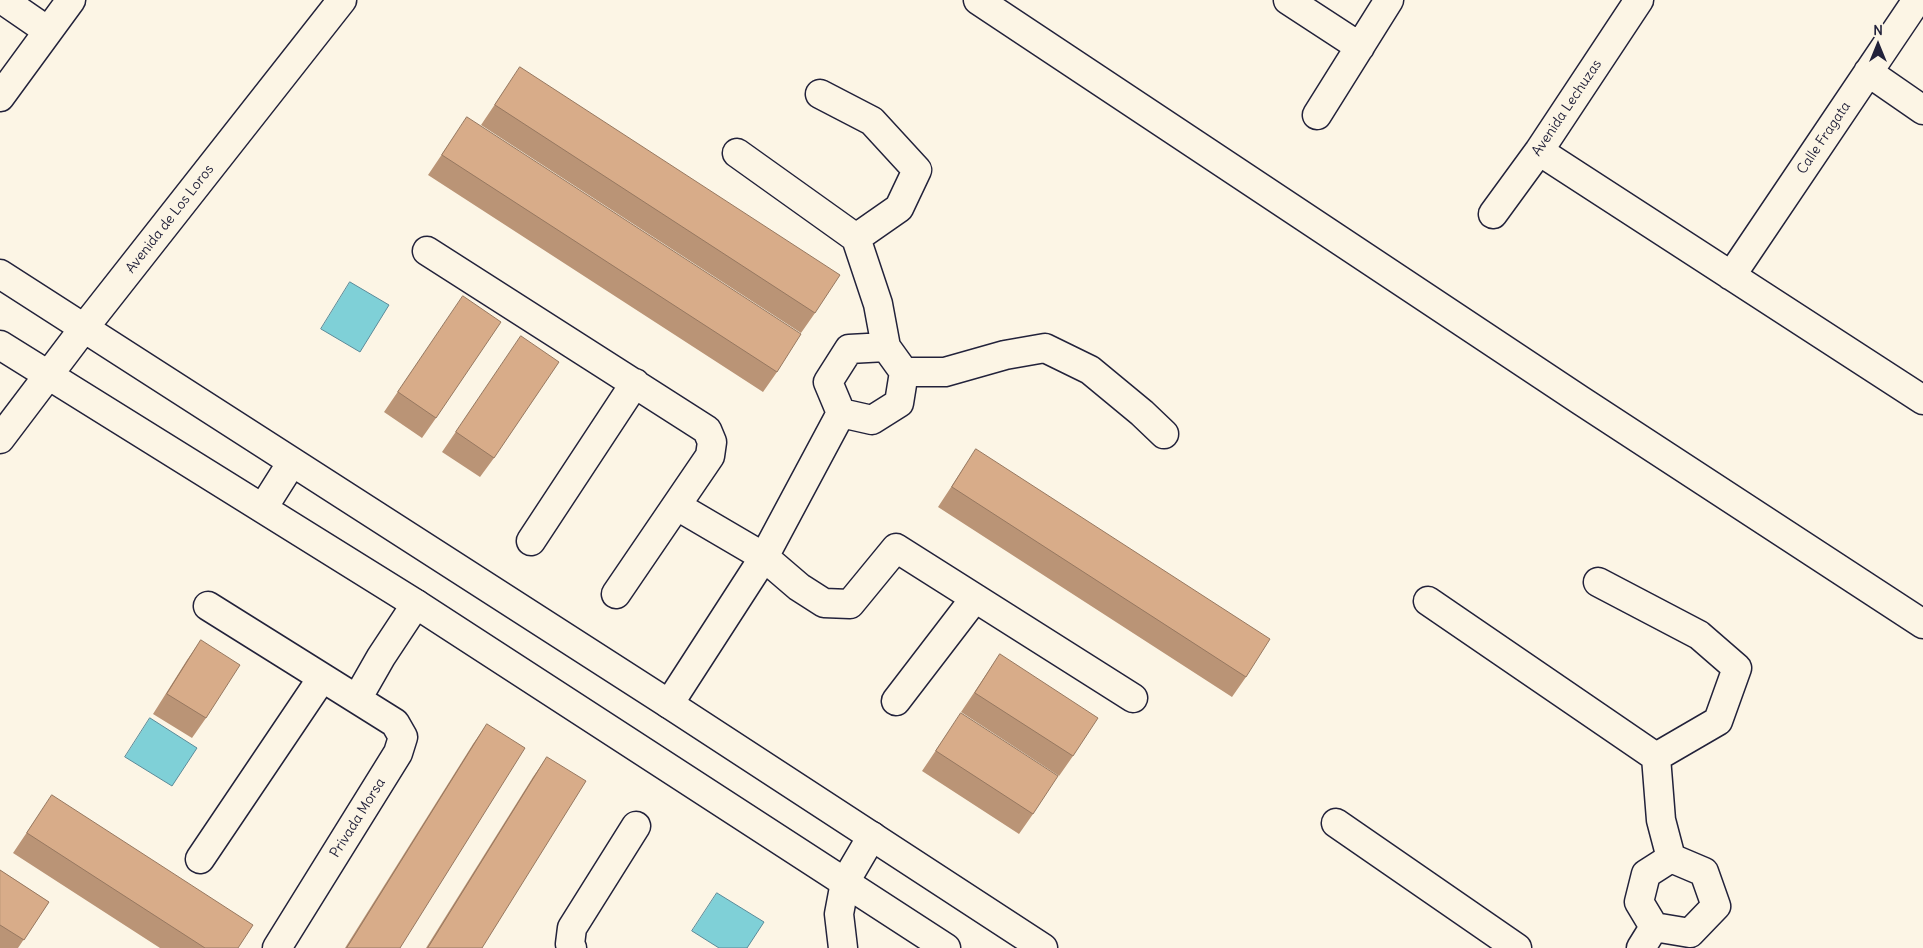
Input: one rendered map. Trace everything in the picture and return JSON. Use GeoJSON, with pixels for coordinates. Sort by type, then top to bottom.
{"type":"FeatureCollection","features":[{"type":"Feature","properties":{"kind":"street"},"geometry":{"type":"LineString","coordinates":[[3,0],[48,31]]}},
{"type":"Feature","properties":{"kind":"street"},"geometry":{"type":"LineString","coordinates":[[0,96],[71,0]]}},
{"type":"Feature","properties":{"kind":"street","name":"Avenida de Los Loros"},"geometry":{"type":"LineString","coordinates":[[0,439],[84,328],[342,0]]}},
{"type":"Feature","properties":{"kind":"street"},"geometry":{"type":"LineString","coordinates":[[978,0],[1572,395],[1923,624]]}},
{"type":"Feature","properties":{"kind":"street"},"geometry":{"type":"LineString","coordinates":[[1288,0],[1360,46]]}},
{"type":"Feature","properties":{"kind":"street"},"geometry":{"type":"LineString","coordinates":[[1317,115],[1388,0]]}},
{"type":"Feature","properties":{"kind":"street","name":"Avenida Lechuzas"},"geometry":{"type":"LineString","coordinates":[[1493,214],[1539,151],[1639,0]]}},
{"type":"Feature","properties":{"kind":"street","name":"Calle Fragata"},"geometry":{"type":"LineString","coordinates":[[1731,276],[1917,0]]}},
{"type":"Feature","properties":{"kind":"street"},"geometry":{"type":"LineString","coordinates":[[1868,72],[1923,110]]}},
{"type":"Feature","properties":{"kind":"street"},"geometry":{"type":"LineString","coordinates":[[820,94],[872,120],[917,170],[899,208],[856,238]]}},
{"type":"Feature","properties":{"kind":"street"},"geometry":{"type":"LineString","coordinates":[[1539,151],[1923,400]]}},
{"type":"Feature","properties":{"kind":"street"},"geometry":{"type":"LineString","coordinates":[[737,153],[856,238],[878,304],[886,347],[904,372],[899,404],[872,420],[841,413]]}},
{"type":"Feature","properties":{"kind":"street"},"geometry":{"type":"LineString","coordinates":[[427,251],[707,430],[712,442],[710,456],[616,594]]}},
{"type":"Feature","properties":{"kind":"street"},"geometry":{"type":"LineString","coordinates":[[0,274],[669,704],[1043,948]]}},
{"type":"Feature","properties":{"kind":"street"},"geometry":{"type":"LineString","coordinates":[[0,345],[416,604],[946,948]]}},
{"type":"Feature","properties":{"kind":"street"},"geometry":{"type":"LineString","coordinates":[[841,413],[828,382],[849,349],[886,347]]}},
{"type":"Feature","properties":{"kind":"street"},"geometry":{"type":"LineString","coordinates":[[904,372],[945,372],[1005,355],[1045,348],[1090,370],[1164,434]]}},
{"type":"Feature","properties":{"kind":"street"},"geometry":{"type":"LineString","coordinates":[[531,541],[635,383]]}},
{"type":"Feature","properties":{"kind":"street"},"geometry":{"type":"LineString","coordinates":[[669,704],[764,557],[841,413]]}},
{"type":"Feature","properties":{"kind":"street"},"geometry":{"type":"LineString","coordinates":[[263,508],[292,462]]}},
{"type":"Feature","properties":{"kind":"street"},"geometry":{"type":"LineString","coordinates":[[677,506],[764,557],[799,587],[824,603],[850,604],[896,548],[1133,698]]}},
{"type":"Feature","properties":{"kind":"street"},"geometry":{"type":"LineString","coordinates":[[1598,582],[1699,635],[1737,668],[1718,721],[1656,756]]}},
{"type":"Feature","properties":{"kind":"street"},"geometry":{"type":"LineString","coordinates":[[896,700],[975,598]]}},
{"type":"Feature","properties":{"kind":"street"},"geometry":{"type":"LineString","coordinates":[[1428,601],[1656,756]]}},
{"type":"Feature","properties":{"kind":"street"},"geometry":{"type":"LineString","coordinates":[[357,699],[381,657],[416,604]]}},
{"type":"Feature","properties":{"kind":"street","name":"Privada Morsa"},"geometry":{"type":"LineString","coordinates":[[208,606],[395,723],[403,737],[398,753],[276,948]]}},
{"type":"Feature","properties":{"kind":"street"},"geometry":{"type":"LineString","coordinates":[[200,859],[322,678]]}},
{"type":"Feature","properties":{"kind":"street"},"geometry":{"type":"LineString","coordinates":[[1656,756],[1661,820],[1671,858]]}},
{"type":"Feature","properties":{"kind":"street"},"geometry":{"type":"LineString","coordinates":[[1336,824],[1517,948]]}},
{"type":"Feature","properties":{"kind":"street"},"geometry":{"type":"LineString","coordinates":[[572,948],[570,944],[572,928],[636,826]]}},
{"type":"Feature","properties":{"kind":"street"},"geometry":{"type":"LineString","coordinates":[[843,948],[839,914],[845,882],[872,836]]}},
{"type":"Feature","properties":{"kind":"street"},"geometry":{"type":"LineString","coordinates":[[1671,858],[1704,872],[1716,906],[1690,933],[1648,938],[1639,902],[1646,874],[1671,858]]}},
{"type":"Feature","properties":{"kind":"water"},"geometry":{"type":"Polygon","coordinates":[[[350,282],[389,305],[360,352],[321,329],[350,282]]]}},
{"type":"Feature","properties":{"kind":"water"},"geometry":{"type":"Polygon","coordinates":[[[150,718],[197,748],[172,786],[125,757],[150,718]]]}},
{"type":"Feature","properties":{"kind":"water"},"geometry":{"type":"Polygon","coordinates":[[[717,893],[764,922],[747,948],[719,948],[692,931],[717,893]]]}},
{"type":"Feature","properties":{"kind":"building"},"geometry":{"type":"Polygon","coordinates":[[[520,67],[840,275],[815,313],[495,105],[520,67]]]}},
{"type":"Feature","properties":{"kind":"building"},"geometry":{"type":"Polygon","coordinates":[[[467,117],[801,334],[777,372],[442,155],[467,117]]]}},
{"type":"Feature","properties":{"kind":"building"},"geometry":{"type":"Polygon","coordinates":[[[463,296],[501,322],[436,418],[398,392],[463,296]]]}},
{"type":"Feature","properties":{"kind":"building"},"geometry":{"type":"Polygon","coordinates":[[[521,336],[559,362],[494,458],[456,432],[521,336]]]}},
{"type":"Feature","properties":{"kind":"building"},"geometry":{"type":"Polygon","coordinates":[[[976,449],[1270,639],[1246,677],[952,487],[976,449]]]}},
{"type":"Feature","properties":{"kind":"building"},"geometry":{"type":"Polygon","coordinates":[[[201,640],[240,665],[206,718],[167,694],[201,640]]]}},
{"type":"Feature","properties":{"kind":"building"},"geometry":{"type":"Polygon","coordinates":[[[1000,654],[1098,718],[1073,756],[975,693],[1000,654]]]}},
{"type":"Feature","properties":{"kind":"building"},"geometry":{"type":"Polygon","coordinates":[[[961,713],[1058,776],[1033,814],[936,751],[961,713]]]}},
{"type":"Feature","properties":{"kind":"building"},"geometry":{"type":"Polygon","coordinates":[[[487,724],[525,748],[400,948],[347,948],[487,724]]]}},
{"type":"Feature","properties":{"kind":"building"},"geometry":{"type":"Polygon","coordinates":[[[547,757],[586,781],[482,948],[428,948],[547,757]]]}},
{"type":"Feature","properties":{"kind":"building"},"geometry":{"type":"Polygon","coordinates":[[[52,795],[253,925],[238,948],[205,948],[27,833],[52,795]]]}},
{"type":"Feature","properties":{"kind":"building"},"geometry":{"type":"Polygon","coordinates":[[[0,870],[49,902],[24,940],[0,925],[0,870]]]}}]}
